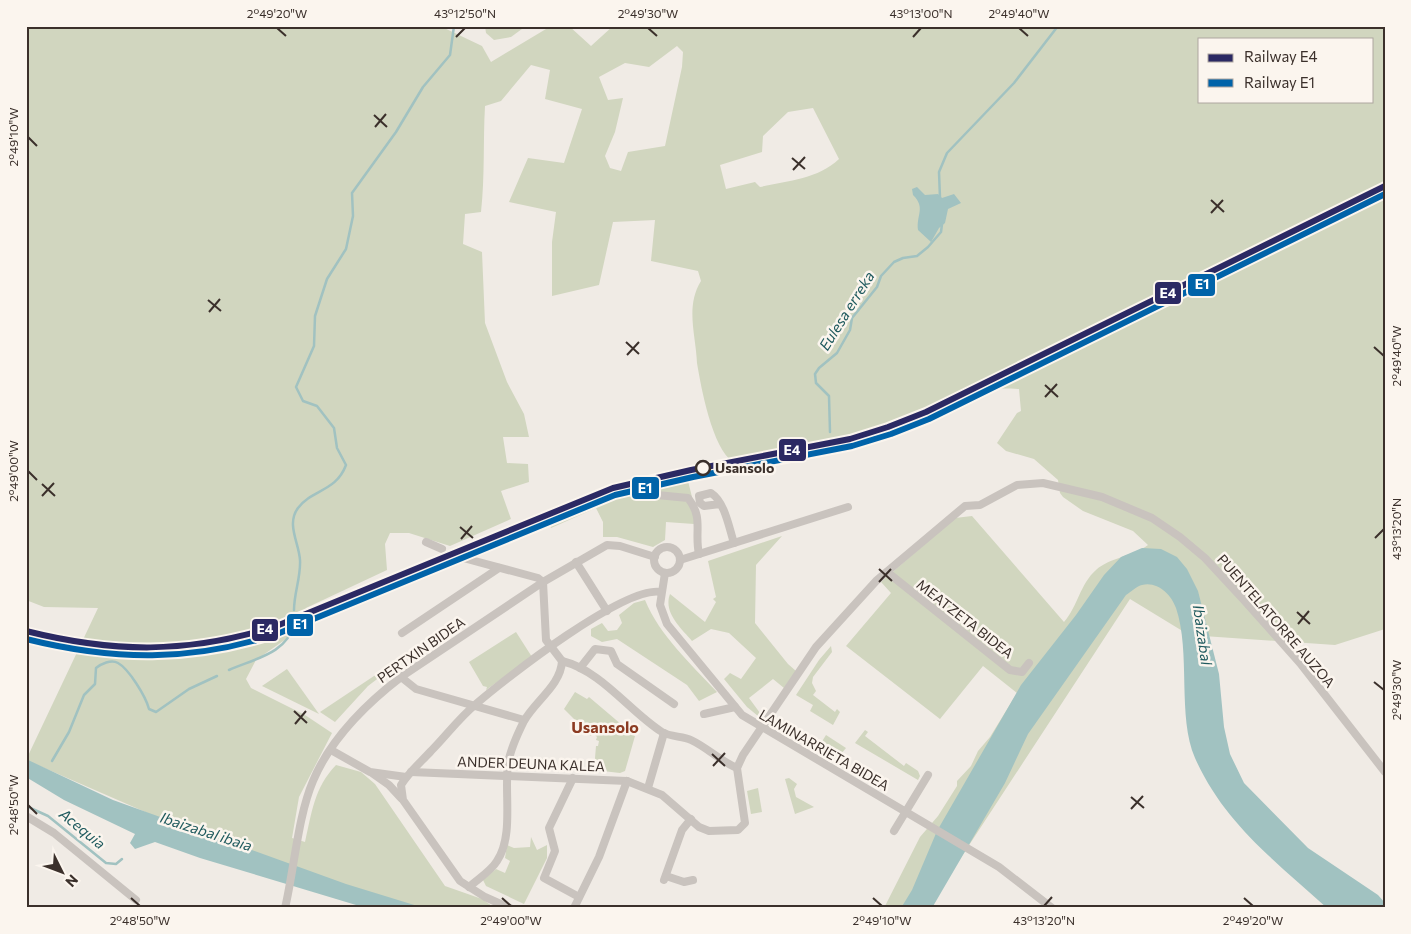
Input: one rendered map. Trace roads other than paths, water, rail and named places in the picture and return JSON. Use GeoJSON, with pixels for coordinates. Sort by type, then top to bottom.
{"type":"FeatureCollection","features":[{"type":"Feature","properties":{"kind":"street","name":"PUENTELATORRE AUZOA"},"geometry":{"type":"LineString","coordinates":[[886,572],[965,506],[980,505],[1017,485],[1044,483],[1102,497],[1152,518],[1180,537],[1205,558],[1300,663],[1385,772]]}},
{"type":"Feature","properties":{"kind":"street"},"geometry":{"type":"LineString","coordinates":[[657,495],[688,498],[693,504],[699,518],[697,544],[699,554]]}},
{"type":"Feature","properties":{"kind":"street"},"geometry":{"type":"LineString","coordinates":[[720,504],[734,543]]}},
{"type":"Feature","properties":{"kind":"street"},"geometry":{"type":"LineString","coordinates":[[680,560],[848,507]]}},
{"type":"Feature","properties":{"kind":"street"},"geometry":{"type":"LineString","coordinates":[[426,542],[442,549]]}},
{"type":"Feature","properties":{"kind":"street","name":"PERTXIN BIDEA"},"geometry":{"type":"LineString","coordinates":[[285,908],[313,781],[331,750],[364,709],[401,677],[541,580],[607,545],[620,546],[655,557]]}},
{"type":"Feature","properties":{"kind":"street"},"geometry":{"type":"LineString","coordinates":[[667,548],[678,552],[680,560],[676,570],[664,573],[656,565],[655,557],[659,550],[667,548]]}},
{"type":"Feature","properties":{"kind":"street"},"geometry":{"type":"LineString","coordinates":[[456,556],[541,580],[546,640],[562,661],[580,668],[602,683],[664,733],[690,739],[726,763],[737,768],[816,647],[886,572]]}},
{"type":"Feature","properties":{"kind":"street"},"geometry":{"type":"LineString","coordinates":[[576,562],[607,611]]}},
{"type":"Feature","properties":{"kind":"street","name":"PERTXIN BIDEA"},"geometry":{"type":"LineString","coordinates":[[402,633],[499,568]]}},
{"type":"Feature","properties":{"kind":"street","name":"MEATZETA BIDEA"},"geometry":{"type":"LineString","coordinates":[[886,572],[1010,670],[1022,672],[1029,663]]}},
{"type":"Feature","properties":{"kind":"street","name":"LAMINARRIETA BIDEA"},"geometry":{"type":"LineString","coordinates":[[664,573],[661,592],[661,613],[667,624],[742,715],[975,852],[1016,878],[1052,908]]}},
{"type":"Feature","properties":{"kind":"street"},"geometry":{"type":"LineString","coordinates":[[402,797],[400,785],[409,774],[474,706],[510,676],[607,611],[648,591],[661,592]]}},
{"type":"Feature","properties":{"kind":"street"},"geometry":{"type":"LineString","coordinates":[[580,668],[595,649],[611,651],[617,664],[674,704]]}},
{"type":"Feature","properties":{"kind":"street"},"geometry":{"type":"LineString","coordinates":[[469,887],[497,862],[504,846],[507,815],[508,762],[524,720],[544,696],[562,669],[562,661]]}},
{"type":"Feature","properties":{"kind":"street"},"geometry":{"type":"LineString","coordinates":[[401,677],[416,689],[524,720]]}},
{"type":"Feature","properties":{"kind":"street"},"geometry":{"type":"LineString","coordinates":[[704,714],[735,707]]}},
{"type":"Feature","properties":{"kind":"street"},"geometry":{"type":"LineString","coordinates":[[648,788],[664,733]]}},
{"type":"Feature","properties":{"kind":"street"},"geometry":{"type":"LineString","coordinates":[[331,750],[370,772],[402,797]]}},
{"type":"Feature","properties":{"kind":"street","name":"ANDER DEUNA KALEA"},"geometry":{"type":"LineString","coordinates":[[370,772],[508,775],[628,781],[648,788],[675,804],[691,820],[709,831],[738,830],[745,823],[737,768]]}},
{"type":"Feature","properties":{"kind":"street"},"geometry":{"type":"LineString","coordinates":[[380,773],[402,797],[460,881],[485,897],[510,908]]}},
{"type":"Feature","properties":{"kind":"street"},"geometry":{"type":"LineString","coordinates":[[894,831],[928,775]]}},
{"type":"Feature","properties":{"kind":"street"},"geometry":{"type":"LineString","coordinates":[[572,778],[549,828],[555,851],[544,878],[579,897]]}},
{"type":"Feature","properties":{"kind":"street"},"geometry":{"type":"LineString","coordinates":[[574,908],[599,857],[628,781]]}},
{"type":"Feature","properties":{"kind":"street"},"geometry":{"type":"LineString","coordinates":[[26,816],[54,833],[136,900]]}},
{"type":"Feature","properties":{"kind":"street"},"geometry":{"type":"LineString","coordinates":[[691,820],[682,830],[665,878],[684,882],[693,880]]}},
{"type":"Feature","properties":{"kind":"water"},"geometry":{"type":"Polygon","coordinates":[[[917,187],[925,195],[938,194],[942,198],[954,194],[961,203],[948,209],[945,223],[939,228],[931,242],[918,230],[920,208],[912,189],[917,187]]]}},
{"type":"Feature","properties":{"kind":"water","name":"Ibaizabal"},"geometry":{"type":"Polygon","coordinates":[[[1142,548],[1161,549],[1177,557],[1187,569],[1198,591],[1219,674],[1224,727],[1230,754],[1244,783],[1308,848],[1378,895],[1385,903],[1385,908],[1327,908],[1252,840],[1221,802],[1195,758],[1190,742],[1185,704],[1183,644],[1176,608],[1171,598],[1163,590],[1148,584],[1138,587],[1126,595],[1028,734],[1005,783],[932,908],[901,908],[912,890],[937,831],[1021,685],[1076,615],[1104,575],[1121,557],[1142,548]]]}},
{"type":"Feature","properties":{"kind":"water"},"geometry":{"type":"Polygon","coordinates":[[[26,759],[113,800],[346,884],[424,908],[366,908],[200,858],[155,842],[135,849],[130,843],[135,834],[64,800],[26,777],[26,759]]]}},
{"type":"Feature","properties":{"kind":"waterway"},"geometry":{"type":"LineString","coordinates":[[294,610],[300,566],[293,527],[295,514],[298,508],[310,497],[336,480],[342,474],[346,465],[337,448],[334,428],[317,406],[303,401],[296,387],[314,346],[315,316],[327,279],[346,249],[353,216],[352,193],[396,132],[423,87],[450,55],[454,26]]}},
{"type":"Feature","properties":{"kind":"waterway","name":"Eulesa erreka"},"geometry":{"type":"LineString","coordinates":[[940,198],[939,172],[947,153],[1014,83],[1058,26]]}},
{"type":"Feature","properties":{"kind":"waterway","name":"Eulesa erreka"},"geometry":{"type":"LineString","coordinates":[[830,432],[829,396],[816,383],[815,374],[819,368],[837,353],[850,330],[852,318],[877,287],[881,276],[894,262],[903,258],[917,256],[928,247],[941,232],[942,224]]}},
{"type":"Feature","properties":{"kind":"waterway"},"geometry":{"type":"LineString","coordinates":[[229,670],[258,659],[277,649],[290,634],[294,624]]}},
{"type":"Feature","properties":{"kind":"waterway"},"geometry":{"type":"LineString","coordinates":[[52,761],[69,732],[84,695],[95,684],[96,668],[106,662],[115,662],[122,666],[136,684],[149,709],[156,712],[189,689],[217,676]]}},
{"type":"Feature","properties":{"kind":"waterway","name":"Acequia"},"geometry":{"type":"LineString","coordinates":[[26,806],[48,816],[106,863],[116,864],[122,859]]}},
{"type":"Feature","properties":{"kind":"rail line","name":"E4"},"geometry":{"type":"LineString","coordinates":[[26,631],[58,638],[120,647],[181,646],[242,636],[274,627],[613,488],[691,470],[850,439],[888,427],[926,412],[1385,186]]}},
{"type":"Feature","properties":{"kind":"rail line","name":"E1"},"geometry":{"type":"LineString","coordinates":[[26,639],[91,651],[152,655],[183,654],[245,643],[277,634],[615,495],[693,477],[852,446],[891,434],[929,419],[1385,194]]}},
{"type":"Feature","properties":{"kind":"place","name":"Usansolo"},"geometry":{"type":"Point","coordinates":[703,468]}},
{"type":"Feature","properties":{"kind":"district","name":"Usansolo"},"geometry":{"type":"Point","coordinates":[605,727]}},
{"type":"Feature","properties":{"kind":"water label","name":"Ibaizabal ibaia"},"geometry":{"type":"Point","coordinates":[206,832]}}]}
